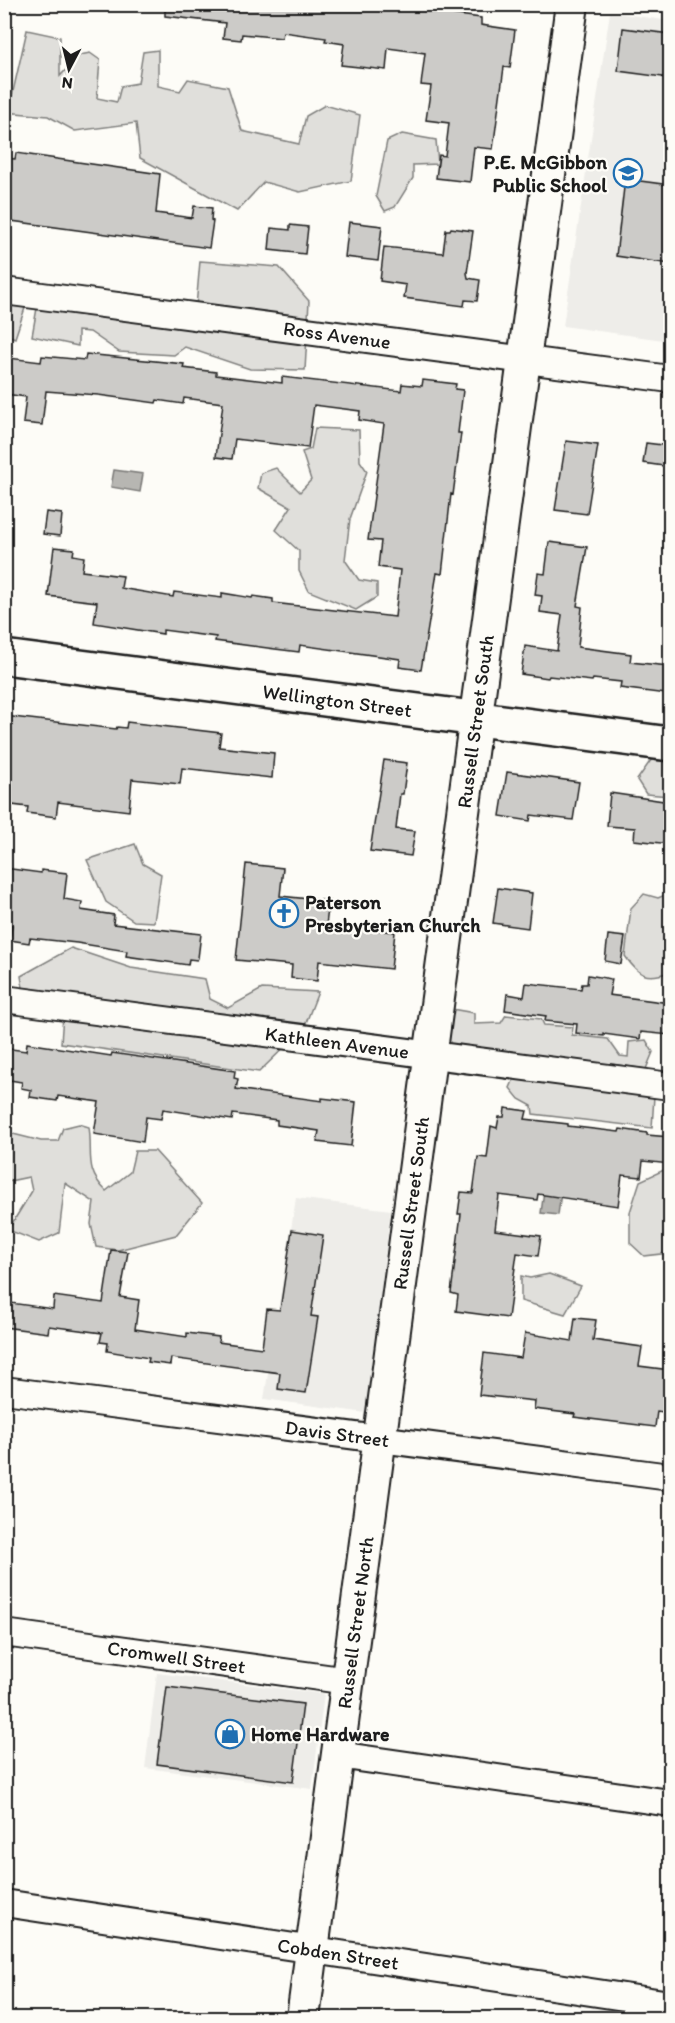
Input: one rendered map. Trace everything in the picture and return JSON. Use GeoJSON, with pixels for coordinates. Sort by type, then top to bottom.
{"type":"FeatureCollection","features":[{"type":"Feature","properties":{"kind":"main road","name":"Wellington Street"},"geometry":{"type":"LineString","coordinates":[[4,657],[670,744]]}},
{"type":"Feature","properties":{"kind":"street","name":"Russell Street South"},"geometry":{"type":"LineString","coordinates":[[380,1440],[572,4]]}},
{"type":"Feature","properties":{"kind":"street","name":"Ross Avenue"},"geometry":{"type":"LineString","coordinates":[[4,291],[670,379]]}},
{"type":"Feature","properties":{"kind":"street","name":"Kathleen Avenue"},"geometry":{"type":"LineString","coordinates":[[4,999],[670,1086]]}},
{"type":"Feature","properties":{"kind":"street","name":"Davis Street"},"geometry":{"type":"LineString","coordinates":[[4,1390],[670,1477]]}},
{"type":"Feature","properties":{"kind":"street","name":"Russell Street North"},"geometry":{"type":"LineString","coordinates":[[303,2019],[380,1440]]}},
{"type":"Feature","properties":{"kind":"street","name":"Cromwell Street"},"geometry":{"type":"LineString","coordinates":[[4,1633],[348,1681]]}},
{"type":"Feature","properties":{"kind":"street"},"geometry":{"type":"LineString","coordinates":[[338,1755],[670,1803]]}},
{"type":"Feature","properties":{"kind":"street","name":"Cobden Street"},"geometry":{"type":"LineString","coordinates":[[4,1903],[670,2004]]}},
{"type":"Feature","properties":{"kind":"shaded area","name":"P.E. McGibbon Public School"},"geometry":{"type":"Polygon","coordinates":[[[610,12],[670,21],[670,341],[563,326],[610,12]]]}},
{"type":"Feature","properties":{"kind":"shaded area"},"geometry":{"type":"Polygon","coordinates":[[[27,30],[60,37],[60,76],[80,55],[90,53],[100,60],[97,98],[117,102],[121,86],[138,83],[143,52],[158,50],[158,86],[180,91],[188,79],[228,87],[242,131],[299,144],[306,116],[325,105],[360,115],[351,181],[300,192],[264,182],[237,211],[140,158],[136,123],[75,131],[48,116],[5,112],[5,89],[12,96],[27,30]]]}},
{"type":"Feature","properties":{"kind":"shaded area"},"geometry":{"type":"Polygon","coordinates":[[[402,134],[436,140],[438,164],[413,165],[413,178],[395,207],[385,211],[376,196],[387,141],[402,134]]]}},
{"type":"Feature","properties":{"kind":"shaded area"},"geometry":{"type":"Polygon","coordinates":[[[200,261],[279,267],[309,301],[305,370],[250,369],[185,347],[174,355],[119,352],[90,332],[78,331],[78,346],[32,336],[37,308],[196,307],[200,261]]]}},
{"type":"Feature","properties":{"kind":"shaded area"},"geometry":{"type":"Polygon","coordinates":[[[4,286],[27,302],[15,338],[5,334],[4,286]]]}},
{"type":"Feature","properties":{"kind":"shaded area"},"geometry":{"type":"Polygon","coordinates":[[[315,428],[359,430],[360,461],[367,471],[350,519],[345,560],[359,580],[377,583],[377,597],[356,610],[309,591],[299,571],[299,551],[276,530],[291,507],[258,488],[261,473],[276,468],[300,492],[311,480],[302,452],[311,449],[315,428]]]}},
{"type":"Feature","properties":{"kind":"shaded area"},"geometry":{"type":"Polygon","coordinates":[[[114,470],[143,474],[140,492],[111,487],[114,470]]]}},
{"type":"Feature","properties":{"kind":"shaded area"},"geometry":{"type":"Polygon","coordinates":[[[651,760],[670,762],[670,796],[646,794],[637,780],[651,760]]]}},
{"type":"Feature","properties":{"kind":"shaded area"},"geometry":{"type":"Polygon","coordinates":[[[135,844],[143,864],[161,874],[154,922],[134,921],[106,902],[87,860],[135,844]]]}},
{"type":"Feature","properties":{"kind":"shaded area"},"geometry":{"type":"Polygon","coordinates":[[[670,893],[670,972],[649,976],[639,972],[625,956],[631,908],[644,894],[658,898],[670,893]]]}},
{"type":"Feature","properties":{"kind":"shaded area"},"geometry":{"type":"Polygon","coordinates":[[[71,948],[131,968],[205,979],[210,999],[228,1008],[262,989],[318,992],[304,1028],[259,1072],[61,1043],[63,1015],[24,994],[21,976],[71,948]]]}},
{"type":"Feature","properties":{"kind":"shaded area"},"geometry":{"type":"Polygon","coordinates":[[[446,1008],[474,1013],[474,1024],[501,1023],[506,1015],[541,1019],[544,1025],[573,1027],[572,1035],[608,1039],[620,1056],[628,1057],[629,1042],[646,1040],[653,1052],[646,1069],[611,1064],[609,1088],[654,1096],[652,1128],[533,1114],[532,1106],[519,1099],[510,1088],[524,1056],[514,1052],[505,1073],[474,1068],[442,1037],[446,1008]]]}},
{"type":"Feature","properties":{"kind":"shaded area"},"geometry":{"type":"Polygon","coordinates":[[[79,1124],[89,1127],[92,1169],[106,1191],[130,1172],[135,1151],[155,1151],[202,1203],[176,1235],[118,1250],[96,1247],[91,1224],[94,1202],[65,1183],[59,1233],[39,1242],[8,1230],[32,1191],[29,1177],[5,1182],[5,1132],[41,1141],[58,1141],[63,1128],[79,1124]]]}},
{"type":"Feature","properties":{"kind":"shaded area"},"geometry":{"type":"Polygon","coordinates":[[[666,1169],[670,1170],[670,1253],[644,1256],[630,1243],[630,1212],[640,1181],[666,1169]]]}},
{"type":"Feature","properties":{"kind":"shaded area"},"geometry":{"type":"Polygon","coordinates":[[[545,1183],[562,1185],[558,1215],[541,1213],[545,1183]]]}},
{"type":"Feature","properties":{"kind":"shaded area"},"geometry":{"type":"Polygon","coordinates":[[[296,1198],[391,1210],[366,1413],[264,1399],[296,1198]]]}},
{"type":"Feature","properties":{"kind":"shaded area"},"geometry":{"type":"Polygon","coordinates":[[[549,1274],[581,1286],[565,1314],[521,1301],[521,1276],[530,1278],[549,1274]]]}},
{"type":"Feature","properties":{"kind":"shaded area","name":"Home Hardware"},"geometry":{"type":"Polygon","coordinates":[[[157,1673],[324,1694],[312,1789],[145,1768],[157,1673]]]}},
{"type":"Feature","properties":{"kind":"building"},"geometry":{"type":"Polygon","coordinates":[[[165,4],[374,4],[481,18],[481,25],[515,30],[510,68],[504,67],[493,149],[474,147],[470,182],[436,178],[439,155],[445,156],[449,123],[426,120],[431,86],[421,85],[425,53],[388,48],[386,70],[341,65],[344,44],[325,41],[326,38],[283,32],[282,38],[242,34],[241,40],[223,38],[225,23],[165,16],[165,4]]]}},
{"type":"Feature","properties":{"kind":"building"},"geometry":{"type":"Polygon","coordinates":[[[623,28],[670,34],[670,78],[618,71],[623,28]]]}},
{"type":"Feature","properties":{"kind":"building"},"geometry":{"type":"Polygon","coordinates":[[[16,153],[160,174],[156,213],[192,218],[194,206],[212,208],[211,220],[213,221],[209,248],[4,220],[4,158],[15,159],[16,153]]]}},
{"type":"Feature","properties":{"kind":"building"},"geometry":{"type":"Polygon","coordinates":[[[625,179],[670,185],[670,264],[616,256],[625,179]]]}},
{"type":"Feature","properties":{"kind":"building"},"geometry":{"type":"Polygon","coordinates":[[[349,222],[382,226],[378,261],[345,257],[349,222]]]}},
{"type":"Feature","properties":{"kind":"building"},"geometry":{"type":"Polygon","coordinates":[[[290,225],[308,227],[305,254],[269,250],[271,228],[290,230],[290,225]]]}},
{"type":"Feature","properties":{"kind":"building"},"geometry":{"type":"Polygon","coordinates":[[[451,228],[473,231],[467,273],[468,278],[480,280],[477,301],[465,300],[464,306],[404,298],[406,285],[380,281],[384,247],[443,253],[446,230],[451,228]]]}},
{"type":"Feature","properties":{"kind":"building"},"geometry":{"type":"Polygon","coordinates":[[[86,354],[184,364],[183,368],[216,372],[216,375],[282,383],[282,377],[401,391],[402,384],[422,386],[423,380],[456,384],[455,389],[463,390],[458,433],[461,433],[442,574],[437,573],[421,670],[399,667],[400,659],[300,645],[299,652],[215,641],[216,637],[163,630],[163,634],[94,623],[97,602],[48,596],[54,547],[74,549],[73,555],[84,557],[82,571],[123,576],[121,588],[173,597],[174,592],[222,598],[222,593],[252,598],[253,596],[273,599],[273,603],[395,617],[400,570],[378,567],[381,541],[368,540],[384,424],[359,420],[360,411],[314,405],[308,448],[235,439],[232,459],[216,457],[223,403],[184,398],[183,404],[157,400],[156,403],[46,391],[42,425],[23,423],[26,397],[5,394],[9,358],[41,362],[42,356],[85,360],[86,354]]]}},
{"type":"Feature","properties":{"kind":"building"},"geometry":{"type":"Polygon","coordinates":[[[566,441],[598,445],[587,514],[555,510],[566,441]]]}},
{"type":"Feature","properties":{"kind":"building"},"geometry":{"type":"Polygon","coordinates":[[[646,443],[670,446],[670,467],[643,463],[646,443]]]}},
{"type":"Feature","properties":{"kind":"building"},"geometry":{"type":"Polygon","coordinates":[[[46,512],[62,514],[60,536],[43,534],[46,512]]]}},
{"type":"Feature","properties":{"kind":"building"},"geometry":{"type":"Polygon","coordinates":[[[549,542],[587,547],[577,606],[582,607],[578,647],[631,654],[630,662],[669,666],[666,694],[620,688],[621,682],[549,676],[548,678],[521,674],[525,646],[557,651],[562,615],[540,612],[542,596],[535,595],[538,573],[545,574],[549,542]]]}},
{"type":"Feature","properties":{"kind":"building"},"geometry":{"type":"Polygon","coordinates":[[[4,716],[116,729],[117,727],[126,728],[127,722],[221,733],[219,747],[274,753],[272,778],[182,768],[180,784],[132,779],[129,811],[58,802],[56,817],[27,813],[28,807],[4,804],[4,716]]]}},
{"type":"Feature","properties":{"kind":"building"},"geometry":{"type":"Polygon","coordinates":[[[384,760],[407,763],[403,794],[400,794],[396,829],[415,831],[411,856],[370,851],[384,760]]]}},
{"type":"Feature","properties":{"kind":"building"},"geometry":{"type":"Polygon","coordinates":[[[507,772],[579,782],[573,820],[531,815],[530,821],[500,816],[507,772]]]}},
{"type":"Feature","properties":{"kind":"building"},"geometry":{"type":"Polygon","coordinates":[[[610,793],[670,802],[670,844],[634,840],[635,828],[607,826],[610,793]]]}},
{"type":"Feature","properties":{"kind":"building","name":"Paterson Presbyterian Church"},"geometry":{"type":"Polygon","coordinates":[[[246,864],[283,868],[280,896],[329,901],[326,925],[395,932],[391,969],[319,961],[317,981],[291,978],[292,965],[236,960],[246,864]]]}},
{"type":"Feature","properties":{"kind":"building"},"geometry":{"type":"Polygon","coordinates":[[[4,868],[41,873],[41,870],[67,873],[64,899],[82,902],[81,910],[114,915],[113,924],[201,934],[198,958],[197,960],[189,959],[188,965],[126,956],[127,951],[77,943],[30,938],[29,943],[10,940],[12,925],[4,924],[4,868]]]}},
{"type":"Feature","properties":{"kind":"building"},"geometry":{"type":"Polygon","coordinates":[[[498,888],[532,893],[528,928],[493,923],[498,888]]]}},
{"type":"Feature","properties":{"kind":"building"},"geometry":{"type":"Polygon","coordinates":[[[608,935],[625,937],[621,964],[605,961],[608,935]]]}},
{"type":"Feature","properties":{"kind":"building"},"geometry":{"type":"Polygon","coordinates":[[[588,975],[612,979],[609,995],[670,1003],[670,1035],[641,1032],[640,1039],[576,1033],[577,1024],[545,1021],[546,1016],[505,1010],[507,994],[524,997],[526,983],[581,989],[582,984],[587,984],[588,975]]]}},
{"type":"Feature","properties":{"kind":"building"},"geometry":{"type":"Polygon","coordinates":[[[27,1043],[235,1071],[234,1078],[238,1079],[236,1089],[322,1101],[322,1098],[356,1102],[351,1146],[317,1142],[319,1131],[277,1125],[277,1120],[233,1114],[232,1120],[163,1109],[161,1119],[146,1117],[143,1142],[94,1134],[99,1102],[58,1096],[57,1101],[30,1097],[31,1090],[21,1088],[22,1082],[4,1079],[4,1048],[26,1051],[27,1043]]]}},
{"type":"Feature","properties":{"kind":"building"},"geometry":{"type":"Polygon","coordinates":[[[505,1108],[527,1111],[525,1119],[670,1137],[670,1164],[643,1161],[641,1177],[622,1175],[618,1206],[538,1194],[537,1200],[499,1195],[495,1230],[541,1236],[538,1256],[517,1253],[508,1318],[456,1311],[458,1295],[451,1293],[461,1214],[458,1214],[461,1192],[473,1193],[478,1157],[487,1158],[491,1126],[497,1128],[499,1117],[504,1117],[505,1108]]]}},
{"type":"Feature","properties":{"kind":"building"},"geometry":{"type":"Polygon","coordinates":[[[292,1230],[323,1235],[311,1316],[318,1317],[306,1393],[278,1389],[280,1373],[171,1358],[170,1365],[148,1362],[149,1358],[107,1351],[108,1343],[100,1342],[102,1333],[49,1326],[48,1333],[4,1327],[4,1302],[53,1309],[54,1296],[103,1303],[111,1250],[128,1252],[120,1297],[139,1300],[135,1329],[187,1337],[187,1333],[219,1337],[218,1342],[262,1348],[267,1309],[280,1310],[292,1230]]]}},
{"type":"Feature","properties":{"kind":"building"},"geometry":{"type":"Polygon","coordinates":[[[575,1318],[596,1320],[593,1340],[642,1347],[639,1366],[670,1370],[670,1413],[657,1411],[655,1427],[574,1417],[575,1414],[534,1409],[535,1401],[479,1395],[484,1353],[521,1358],[525,1333],[572,1341],[575,1318]]]}},
{"type":"Feature","properties":{"kind":"building","name":"Home Hardware"},"geometry":{"type":"Polygon","coordinates":[[[167,1687],[303,1704],[293,1782],[157,1764],[167,1687]]]}},
{"type":"Feature","properties":{"kind":"place","name":"P.E. McGibbon Public School"},"geometry":{"type":"Point","coordinates":[628,173]}},
{"type":"Feature","properties":{"kind":"place","name":"Paterson Presbyterian Church"},"geometry":{"type":"Point","coordinates":[284,913]}},
{"type":"Feature","properties":{"kind":"place","name":"Home Hardware"},"geometry":{"type":"Point","coordinates":[230,1734]}}]}
